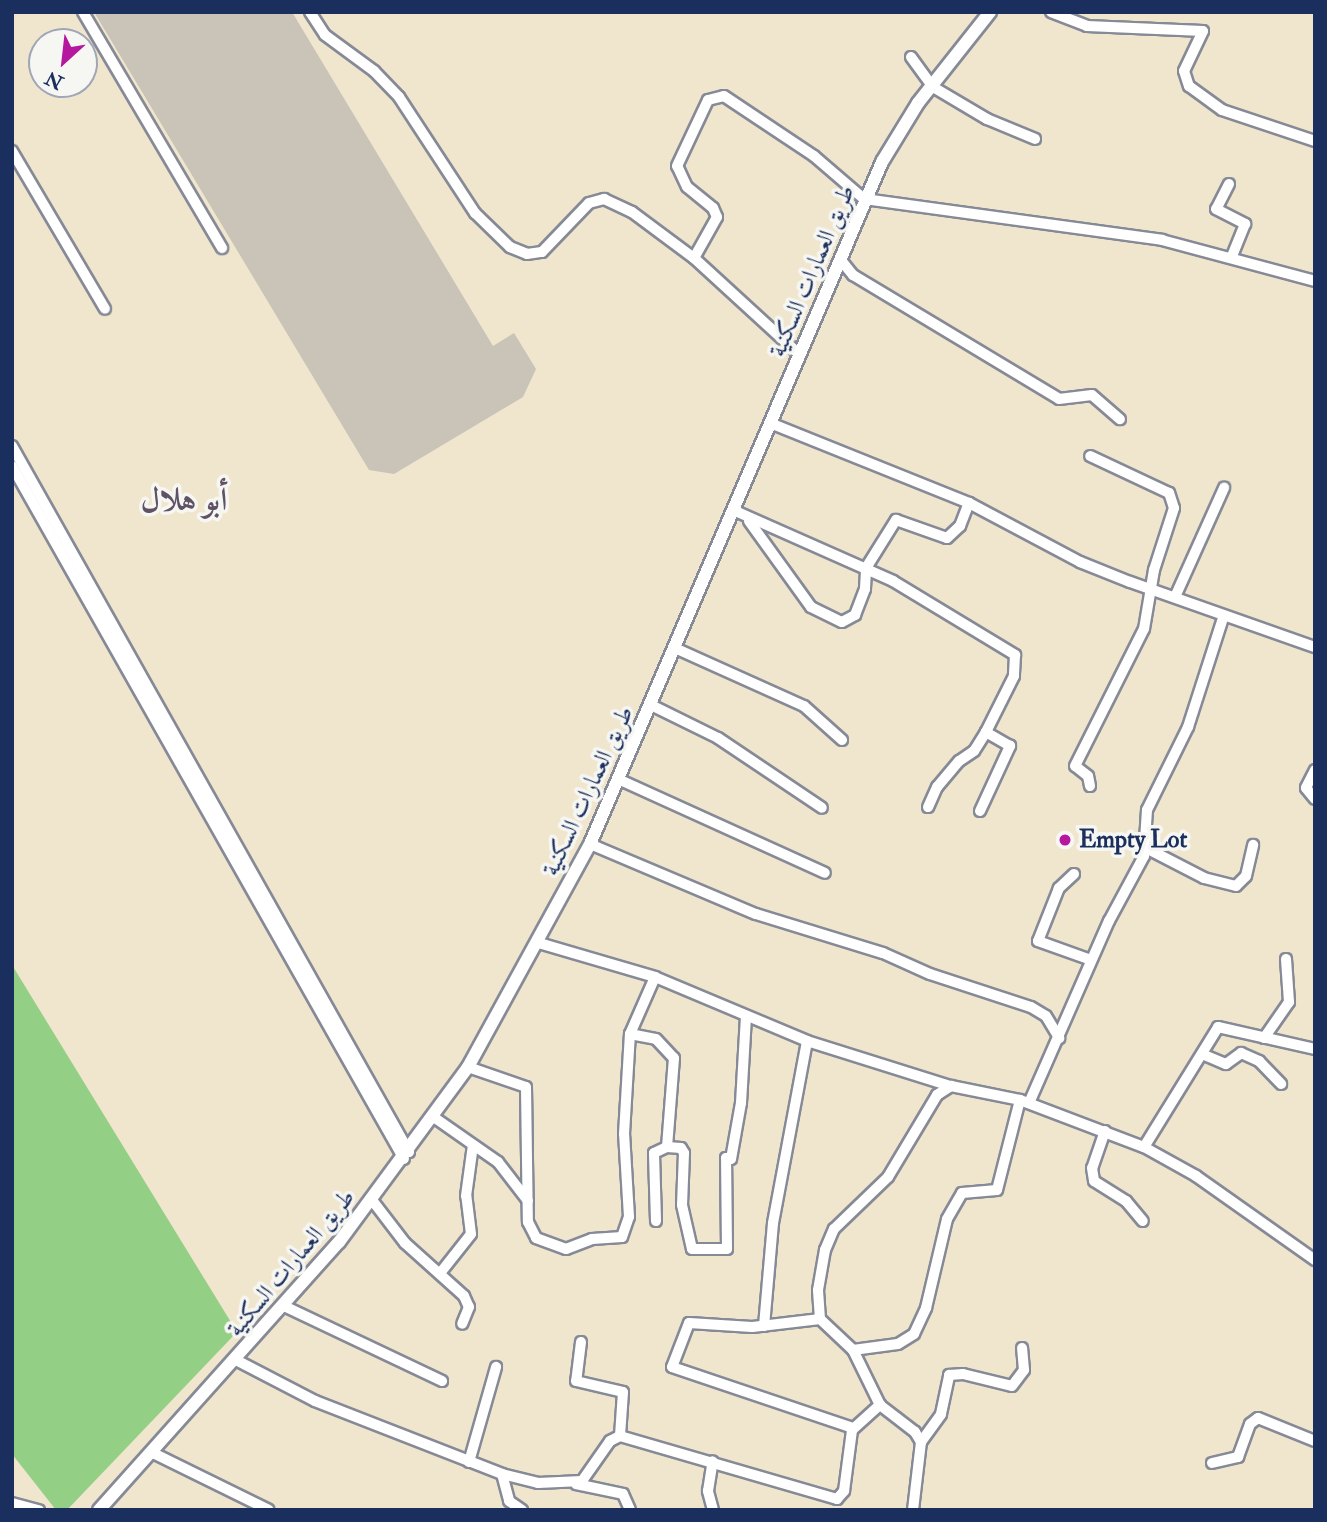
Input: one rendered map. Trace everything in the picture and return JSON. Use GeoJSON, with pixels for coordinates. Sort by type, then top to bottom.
{"type":"FeatureCollection","features":[{"type":"Feature","properties":{"kind":"main road","name":"طريق العمارات السكنية"},"geometry":{"type":"LineString","coordinates":[[99,1510],[284,1307],[407,1156],[468,1067],[539,943],[590,844],[677,649],[864,199],[898,133],[990,12]]}},
{"type":"Feature","properties":{"kind":"street"},"geometry":{"type":"LineString","coordinates":[[83,12],[222,248]]}},
{"type":"Feature","properties":{"kind":"street"},"geometry":{"type":"LineString","coordinates":[[310,12],[325,35],[374,71],[399,97],[475,212],[510,247],[527,254],[542,252],[589,203],[604,199],[632,212],[694,258],[800,355]]}},
{"type":"Feature","properties":{"kind":"street"},"geometry":{"type":"LineString","coordinates":[[1051,12],[1087,26],[1203,31],[1184,71],[1189,86],[1222,110],[1315,141]]}},
{"type":"Feature","properties":{"kind":"street"},"geometry":{"type":"LineString","coordinates":[[911,57],[933,87],[987,119],[1035,139]]}},
{"type":"Feature","properties":{"kind":"street"},"geometry":{"type":"LineString","coordinates":[[694,258],[717,217],[713,208],[687,187],[677,166],[713,97],[724,96],[814,156],[864,199],[1162,240],[1315,281]]}},
{"type":"Feature","properties":{"kind":"street"},"geometry":{"type":"LineString","coordinates":[[12,151],[106,309]]}},
{"type":"Feature","properties":{"kind":"street"},"geometry":{"type":"LineString","coordinates":[[1229,184],[1216,209],[1245,224],[1232,257]]}},
{"type":"Feature","properties":{"kind":"street"},"geometry":{"type":"LineString","coordinates":[[840,259],[853,275],[1059,399],[1092,396],[1120,419]]}},
{"type":"Feature","properties":{"kind":"street"},"geometry":{"type":"LineString","coordinates":[[771,423],[969,503],[1080,562],[1223,618],[1315,647]]}},
{"type":"Feature","properties":{"kind":"street"},"geometry":{"type":"LineString","coordinates":[[12,446],[407,1156]]}},
{"type":"Feature","properties":{"kind":"street"},"geometry":{"type":"LineString","coordinates":[[1090,456],[1172,497],[1174,508],[1151,589],[1144,629],[1076,764],[1076,770],[1090,778],[1090,786]]}},
{"type":"Feature","properties":{"kind":"street"},"geometry":{"type":"LineString","coordinates":[[12,466],[407,1156]]}},
{"type":"Feature","properties":{"kind":"street"},"geometry":{"type":"LineString","coordinates":[[1175,597],[1224,488]]}},
{"type":"Feature","properties":{"kind":"street"},"geometry":{"type":"LineString","coordinates":[[749,521],[802,596],[830,620],[853,618],[865,589],[866,568],[896,520],[947,538],[960,526],[969,503]]}},
{"type":"Feature","properties":{"kind":"street"},"geometry":{"type":"LineString","coordinates":[[733,510],[749,521],[866,568],[1014,655],[1014,676],[986,732],[974,751],[959,761],[950,777],[937,787],[928,807]]}},
{"type":"Feature","properties":{"kind":"street"},"geometry":{"type":"LineString","coordinates":[[853,1350],[898,1344],[914,1334],[926,1308],[948,1216],[962,1193],[997,1190],[1025,1102],[1059,1038],[1091,960],[1146,848],[1147,810],[1188,727],[1223,618]]}},
{"type":"Feature","properties":{"kind":"street"},"geometry":{"type":"LineString","coordinates":[[677,649],[804,706],[842,740]]}},
{"type":"Feature","properties":{"kind":"street"},"geometry":{"type":"LineString","coordinates":[[651,705],[718,738],[822,808]]}},
{"type":"Feature","properties":{"kind":"street"},"geometry":{"type":"LineString","coordinates":[[980,811],[1010,748],[1009,743],[986,732]]}},
{"type":"Feature","properties":{"kind":"street"},"geometry":{"type":"LineString","coordinates":[[1315,771],[1307,788],[1315,799]]}},
{"type":"Feature","properties":{"kind":"street"},"geometry":{"type":"LineString","coordinates":[[618,779],[825,873]]}},
{"type":"Feature","properties":{"kind":"street"},"geometry":{"type":"LineString","coordinates":[[590,844],[756,914],[883,953],[930,974],[1031,1007],[1046,1016],[1059,1038]]}},
{"type":"Feature","properties":{"kind":"street"},"geometry":{"type":"LineString","coordinates":[[1146,848],[1204,878],[1236,886],[1245,876],[1253,845]]}},
{"type":"Feature","properties":{"kind":"street"},"geometry":{"type":"LineString","coordinates":[[1073,874],[1059,888],[1038,941],[1091,960]]}},
{"type":"Feature","properties":{"kind":"street"},"geometry":{"type":"LineString","coordinates":[[539,943],[654,977],[807,1041],[951,1086],[1025,1102],[1105,1131],[1144,1147],[1196,1177],[1315,1260]]}},
{"type":"Feature","properties":{"kind":"street"},"geometry":{"type":"LineString","coordinates":[[1264,1038],[1289,1002],[1286,959]]}},
{"type":"Feature","properties":{"kind":"street"},"geometry":{"type":"LineString","coordinates":[[468,1067],[526,1087],[530,1230],[554,1247],[566,1249],[626,1234],[624,1134],[630,1034],[654,977]]}},
{"type":"Feature","properties":{"kind":"street"},"geometry":{"type":"LineString","coordinates":[[656,1221],[654,1153],[667,1147],[681,1148],[684,1153],[682,1205],[692,1249],[727,1249],[726,1158],[732,1159],[741,1103],[746,1017]]}},
{"type":"Feature","properties":{"kind":"street"},"geometry":{"type":"LineString","coordinates":[[1144,1147],[1218,1027],[1315,1049]]}},
{"type":"Feature","properties":{"kind":"street"},"geometry":{"type":"LineString","coordinates":[[630,1034],[656,1040],[674,1058],[667,1147]]}},
{"type":"Feature","properties":{"kind":"street"},"geometry":{"type":"LineString","coordinates":[[764,1326],[773,1223],[807,1041]]}},
{"type":"Feature","properties":{"kind":"street"},"geometry":{"type":"LineString","coordinates":[[1202,1054],[1226,1064],[1241,1053],[1259,1061],[1281,1084]]}},
{"type":"Feature","properties":{"kind":"street"},"geometry":{"type":"LineString","coordinates":[[914,1510],[921,1442],[915,1432],[880,1405],[853,1350],[820,1319],[818,1290],[825,1250],[834,1229],[888,1177],[937,1094],[951,1086]]}},
{"type":"Feature","properties":{"kind":"street"},"geometry":{"type":"LineString","coordinates":[[435,1118],[507,1171],[528,1201]]}},
{"type":"Feature","properties":{"kind":"street"},"geometry":{"type":"LineString","coordinates":[[1105,1131],[1092,1168],[1094,1181],[1126,1201],[1143,1221]]}},
{"type":"Feature","properties":{"kind":"street"},"geometry":{"type":"LineString","coordinates":[[441,1272],[471,1234],[466,1196],[473,1145]]}},
{"type":"Feature","properties":{"kind":"street"},"geometry":{"type":"LineString","coordinates":[[372,1200],[405,1243],[441,1272],[468,1302],[462,1324]]}},
{"type":"Feature","properties":{"kind":"street"},"geometry":{"type":"LineString","coordinates":[[284,1307],[442,1381]]}},
{"type":"Feature","properties":{"kind":"street"},"geometry":{"type":"LineString","coordinates":[[820,1319],[764,1326],[689,1323],[672,1367],[853,1428]]}},
{"type":"Feature","properties":{"kind":"street"},"geometry":{"type":"LineString","coordinates":[[581,1342],[576,1381],[623,1392],[620,1436]]}},
{"type":"Feature","properties":{"kind":"street"},"geometry":{"type":"LineString","coordinates":[[921,1442],[937,1425],[949,1376],[963,1374],[1012,1386],[1024,1370],[1022,1348]]}},
{"type":"Feature","properties":{"kind":"street"},"geometry":{"type":"LineString","coordinates":[[236,1360],[288,1390],[502,1474],[538,1483],[576,1484],[623,1494],[630,1510]]}},
{"type":"Feature","properties":{"kind":"street"},"geometry":{"type":"LineString","coordinates":[[469,1462],[496,1367]]}},
{"type":"Feature","properties":{"kind":"street"},"geometry":{"type":"LineString","coordinates":[[576,1484],[587,1476],[610,1441],[620,1436],[837,1499],[844,1491],[853,1428],[880,1405]]}},
{"type":"Feature","properties":{"kind":"street"},"geometry":{"type":"LineString","coordinates":[[1212,1463],[1238,1457],[1250,1424],[1258,1418],[1287,1426],[1315,1441]]}},
{"type":"Feature","properties":{"kind":"street"},"geometry":{"type":"LineString","coordinates":[[151,1452],[269,1510]]}},
{"type":"Feature","properties":{"kind":"street"},"geometry":{"type":"LineString","coordinates":[[713,1461],[708,1491],[713,1510]]}},
{"type":"Feature","properties":{"kind":"street"},"geometry":{"type":"LineString","coordinates":[[502,1474],[509,1501],[522,1510]]}},
{"type":"Feature","properties":{"kind":"street"},"geometry":{"type":"LineString","coordinates":[[12,1503],[39,1510]]}},
{"type":"Feature","properties":{"kind":"shaded area"},"geometry":{"type":"Polygon","coordinates":[[[94,12],[292,12],[493,346],[514,333],[536,369],[523,397],[394,474],[369,470],[94,12]]]}},
{"type":"Feature","properties":{"kind":"green space"},"geometry":{"type":"Polygon","coordinates":[[[12,965],[237,1332],[67,1510],[56,1510],[12,1454],[12,965]]]}},
{"type":"Feature","properties":{"kind":"place","name":"Empty Lot"},"geometry":{"type":"Point","coordinates":[1065,840]}},
{"type":"Feature","properties":{"kind":"district","name":"أبو هلال"},"geometry":{"type":"Point","coordinates":[184,500]}}]}
